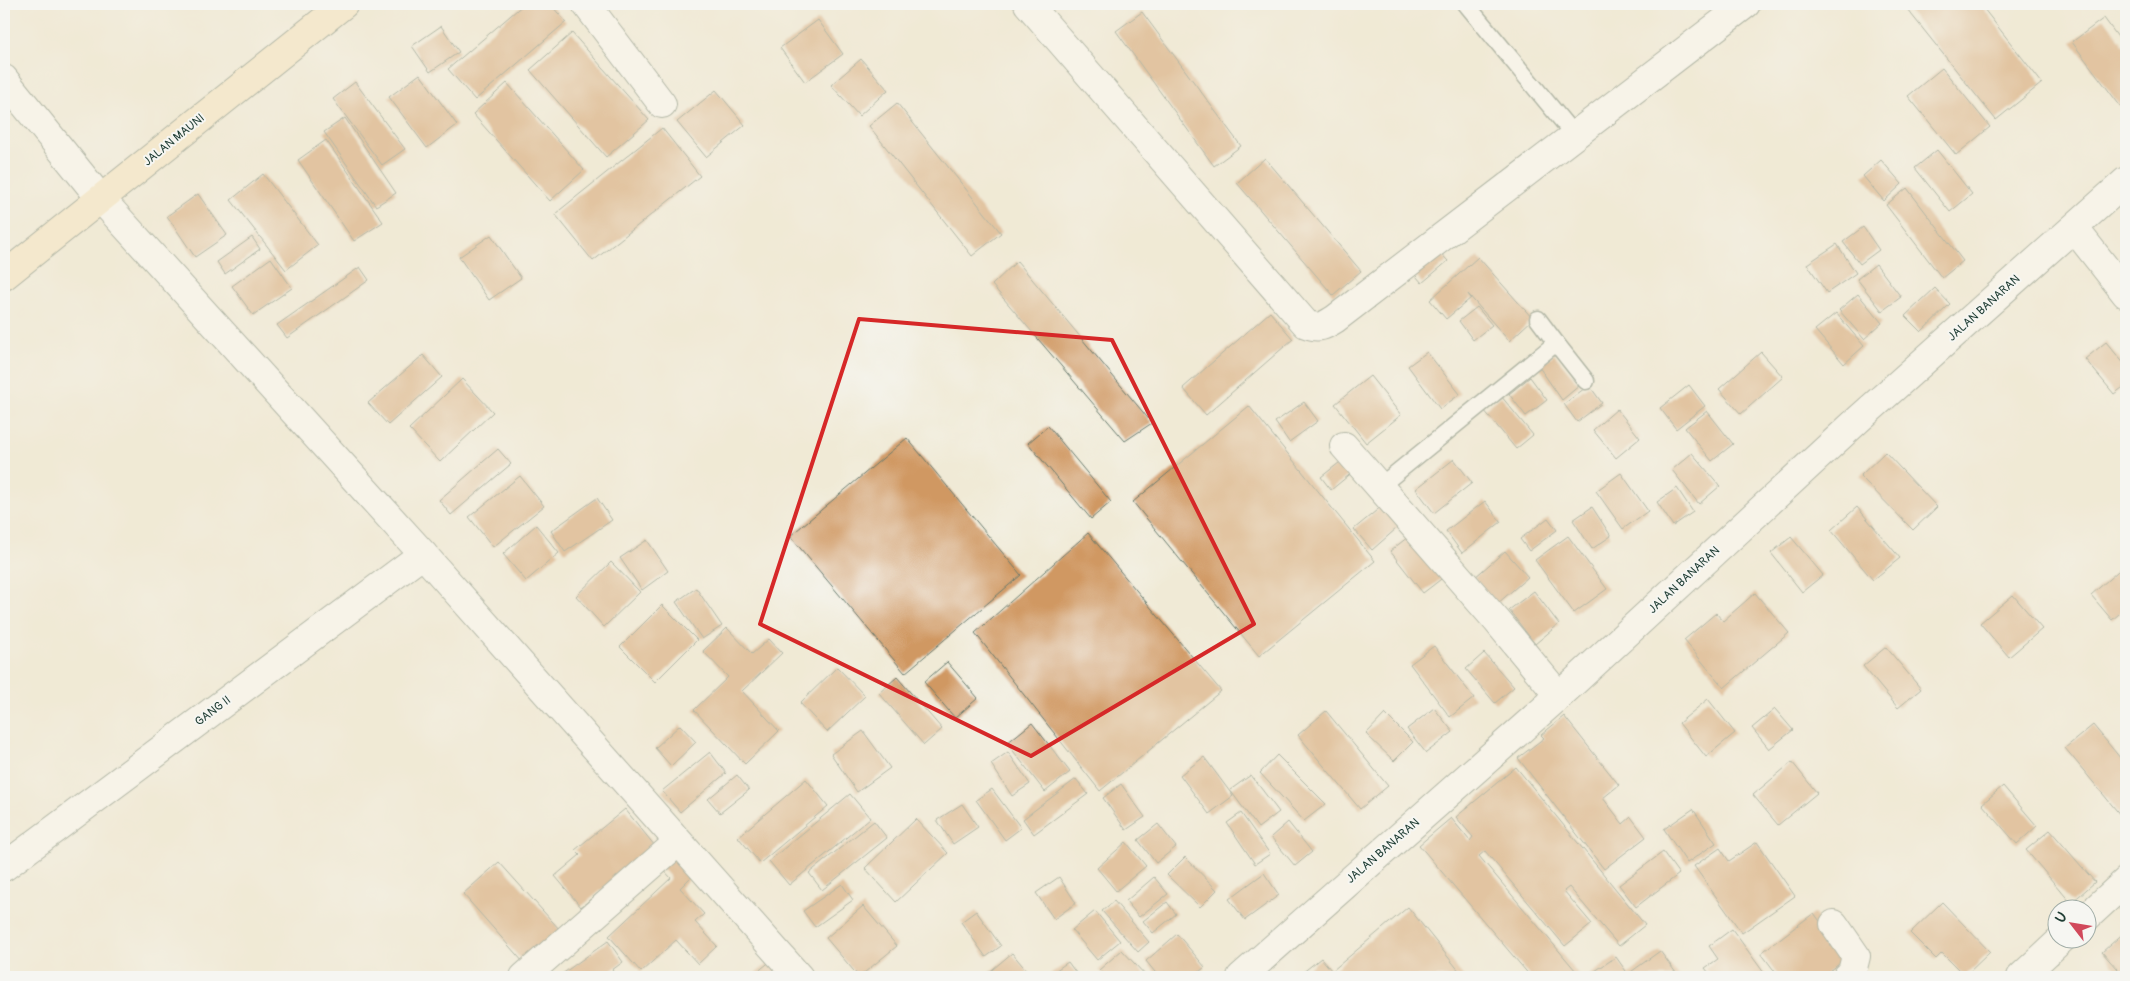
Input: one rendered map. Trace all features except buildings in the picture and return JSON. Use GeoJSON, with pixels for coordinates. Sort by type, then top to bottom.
{"type":"FeatureCollection","features":[{"type":"Feature","properties":{"kind":"main road","name":"JALAN MAUNI"},"geometry":{"type":"LineString","coordinates":[[4,276],[344,4]]}},
{"type":"Feature","properties":{"kind":"street"},"geometry":{"type":"LineString","coordinates":[[586,4],[662,104]]}},
{"type":"Feature","properties":{"kind":"street"},"geometry":{"type":"LineString","coordinates":[[1028,4],[1306,324],[1316,328],[1324,326],[1335,319],[1746,4]]}},
{"type":"Feature","properties":{"kind":"street"},"geometry":{"type":"LineString","coordinates":[[4,79],[101,199],[423,554],[799,977]]}},
{"type":"Feature","properties":{"kind":"street","name":"JALAN BANARAN"},"geometry":{"type":"LineString","coordinates":[[1241,977],[1559,696],[1860,418],[2126,181]]}},
{"type":"Feature","properties":{"kind":"street"},"geometry":{"type":"LineString","coordinates":[[2074,228],[2126,294]]}},
{"type":"Feature","properties":{"kind":"street"},"geometry":{"type":"LineString","coordinates":[[1344,446],[1497,621],[1559,696]]}},
{"type":"Feature","properties":{"kind":"street","name":"GANG II"},"geometry":{"type":"LineString","coordinates":[[4,867],[423,554]]}},
{"type":"Feature","properties":{"kind":"street"},"geometry":{"type":"LineString","coordinates":[[524,977],[678,842]]}},
{"type":"Feature","properties":{"kind":"street"},"geometry":{"type":"LineString","coordinates":[[2098,907],[2126,881]]}},
{"type":"Feature","properties":{"kind":"street"},"geometry":{"type":"LineString","coordinates":[[1834,924],[1856,956],[1852,972],[1847,977]]}},
{"type":"Feature","properties":{"kind":"street"},"geometry":{"type":"LineString","coordinates":[[2021,977],[2052,948]]}},
{"type":"Feature","properties":{"kind":"lane"},"geometry":{"type":"LineString","coordinates":[[1466,4],[1574,135]]}},
{"type":"Feature","properties":{"kind":"lane"},"geometry":{"type":"LineString","coordinates":[[1538,319],[1586,381]]}},
{"type":"Feature","properties":{"kind":"lane"},"geometry":{"type":"LineString","coordinates":[[1379,487],[1556,343]]}},
{"type":"Feature","properties":{"kind":"highlighted area"},"geometry":{"type":"Polygon","coordinates":[[[859,319],[1112,340],[1254,624],[1031,756],[760,624],[859,319]]]}}]}
